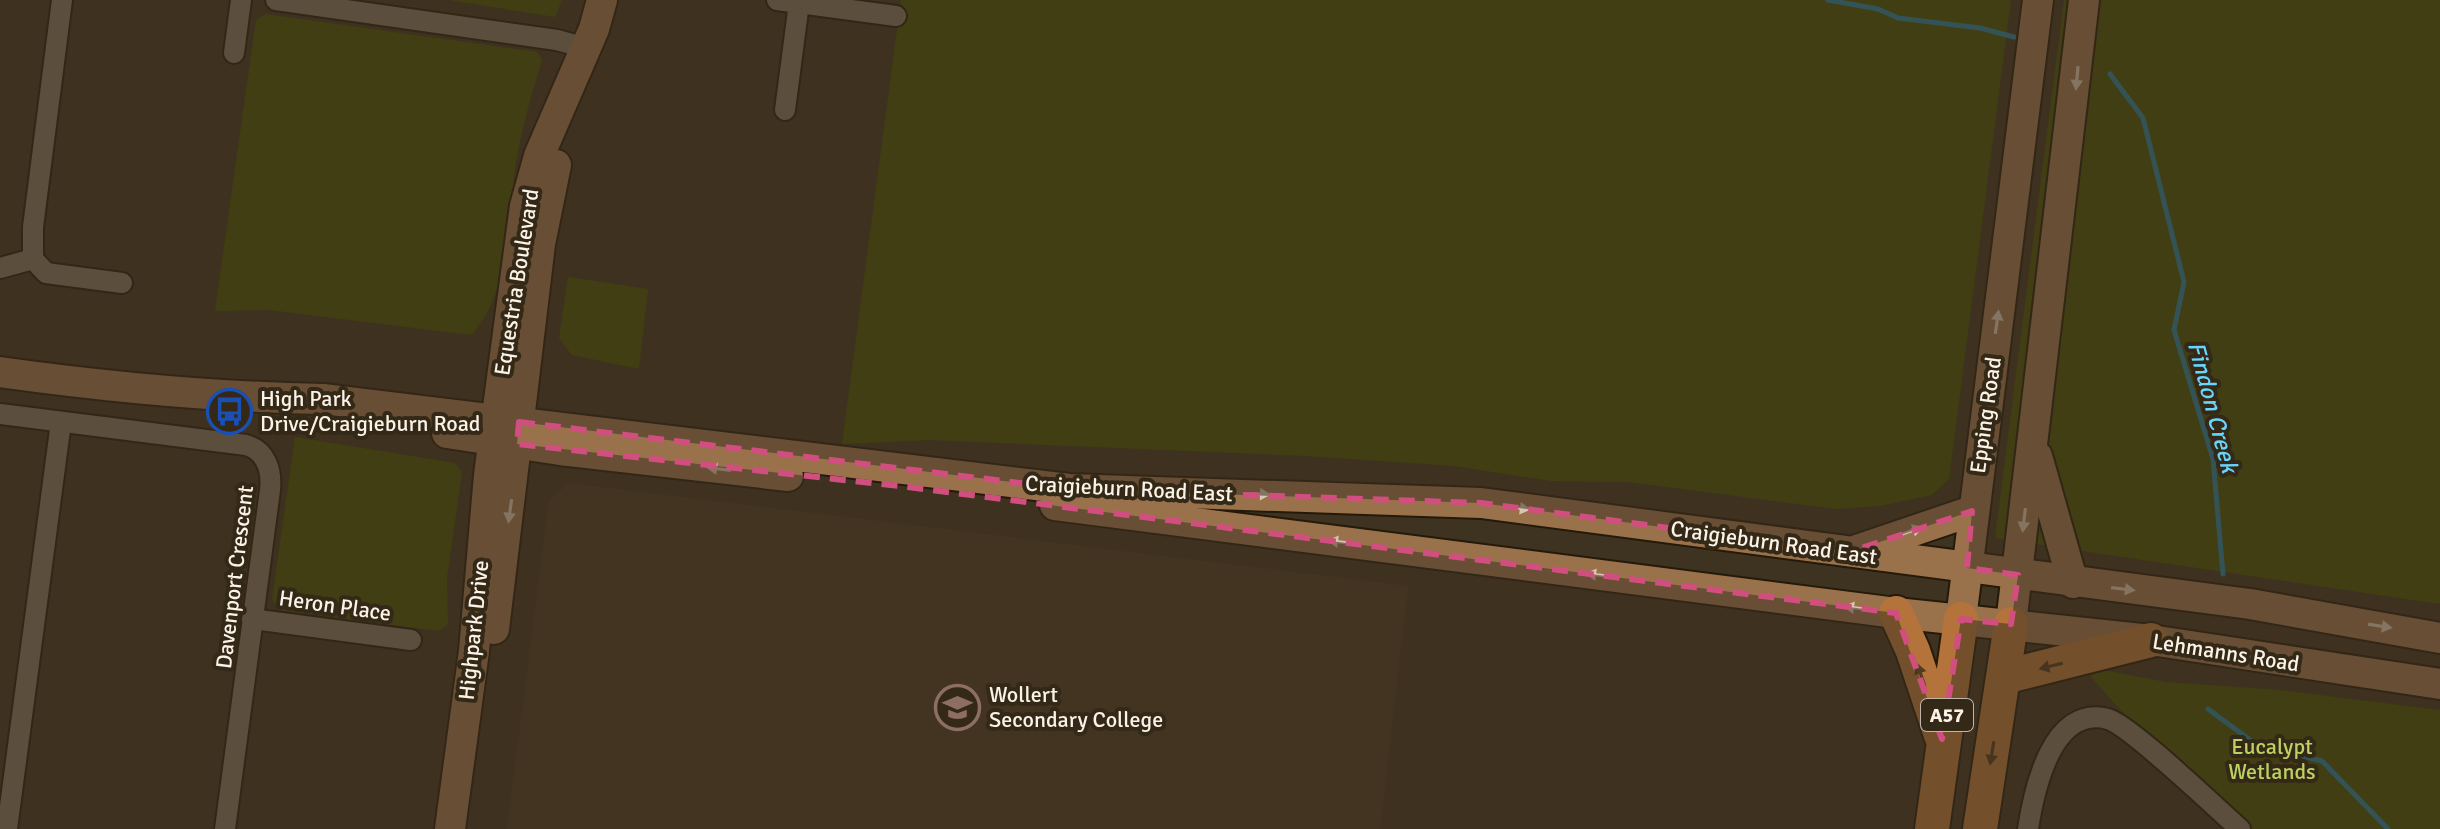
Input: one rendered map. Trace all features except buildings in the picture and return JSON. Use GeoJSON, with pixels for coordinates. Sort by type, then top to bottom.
{"type":"FeatureCollection","features":[{"type":"Feature","properties":{"kind":"main road","name":"Equestria Boulevard"},"geometry":{"type":"LineString","coordinates":[[506,431],[525,206],[549,131],[586,48],[602,0]]}},
{"type":"Feature","properties":{"kind":"main road","name":"Epping Road"},"geometry":{"type":"LineString","coordinates":[[1932,829],[2038,0]]}},
{"type":"Feature","properties":{"kind":"main road"},"geometry":{"type":"LineString","coordinates":[[1980,829],[2018,575],[2084,0]]}},
{"type":"Feature","properties":{"kind":"main road","name":"Craigieburn Road East"},"geometry":{"type":"LineString","coordinates":[[0,372],[103,386],[240,398],[322,417],[790,458],[1069,489],[1481,503],[2018,575]]}},
{"type":"Feature","properties":{"kind":"main road","name":"Craigieburn Road East"},"geometry":{"type":"LineString","coordinates":[[506,431],[748,472],[908,487],[1896,613],[2011,624]]}},
{"type":"Feature","properties":{"kind":"main road","name":"Highpark Drive"},"geometry":{"type":"LineString","coordinates":[[450,829],[506,431]]}},
{"type":"Feature","properties":{"kind":"main road","name":"Highpark Drive"},"geometry":{"type":"LineString","coordinates":[[467,829],[506,431]]}},
{"type":"Feature","properties":{"kind":"main road"},"geometry":{"type":"LineString","coordinates":[[2033,443],[2073,583]]}},
{"type":"Feature","properties":{"kind":"main road"},"geometry":{"type":"LineString","coordinates":[[1850,552],[1972,511]]}},
{"type":"Feature","properties":{"kind":"main road"},"geometry":{"type":"LineString","coordinates":[[2018,575],[2250,604],[2440,638]]}},
{"type":"Feature","properties":{"kind":"main road"},"geometry":{"type":"LineString","coordinates":[[1896,613],[1913,651],[1942,739]]}},
{"type":"Feature","properties":{"kind":"main road","name":"Lehmanns Road"},"geometry":{"type":"LineString","coordinates":[[2011,624],[2151,640],[2440,684]]}},
{"type":"Feature","properties":{"kind":"main road"},"geometry":{"type":"LineString","coordinates":[[2004,677],[2151,640]]}},
{"type":"Feature","properties":{"kind":"street"},"geometry":{"type":"LineString","coordinates":[[62,0],[33,227],[33,259],[38,269],[46,273],[122,283]]}},
{"type":"Feature","properties":{"kind":"street"},"geometry":{"type":"LineString","coordinates":[[234,53],[241,0]]}},
{"type":"Feature","properties":{"kind":"street"},"geometry":{"type":"LineString","coordinates":[[777,0],[896,16]]}},
{"type":"Feature","properties":{"kind":"street"},"geometry":{"type":"LineString","coordinates":[[290,1],[557,40],[586,48]]}},
{"type":"Feature","properties":{"kind":"street"},"geometry":{"type":"LineString","coordinates":[[785,110],[799,3]]}},
{"type":"Feature","properties":{"kind":"street"},"geometry":{"type":"LineString","coordinates":[[0,268],[33,259]]}},
{"type":"Feature","properties":{"kind":"street","name":"Davenport Crescent"},"geometry":{"type":"LineString","coordinates":[[0,414],[246,445],[258,450],[268,464],[271,481],[225,829]]}},
{"type":"Feature","properties":{"kind":"street"},"geometry":{"type":"LineString","coordinates":[[7,829],[61,422]]}},
{"type":"Feature","properties":{"kind":"street","name":"Heron Place"},"geometry":{"type":"LineString","coordinates":[[252,619],[411,640]]}},
{"type":"Feature","properties":{"kind":"street"},"geometry":{"type":"LineString","coordinates":[[2028,829],[2037,785],[2056,742],[2072,725],[2089,718],[2116,722],[2240,829]]}},
{"type":"Feature","properties":{"kind":"highlighted area"},"geometry":{"type":"Polygon","coordinates":[[[519,422],[1069,489],[1481,503],[1850,552],[1972,511],[1967,568],[2018,575],[2011,624],[1961,619],[1942,739],[1896,613],[908,487],[560,450],[517,444],[519,422]]]}},
{"type":"Feature","properties":{"kind":"shaded area","name":"Wollert Secondary College"},"geometry":{"type":"Polygon","coordinates":[[[569,483],[1408,586],[1380,829],[507,829],[549,500],[569,483]]]}},
{"type":"Feature","properties":{"kind":"green space"},"geometry":{"type":"Polygon","coordinates":[[[449,0],[562,0],[555,17],[449,0]]]}},
{"type":"Feature","properties":{"kind":"green space"},"geometry":{"type":"Polygon","coordinates":[[[901,0],[2011,0],[1949,479],[1932,495],[1879,506],[1836,509],[1628,482],[1551,481],[1454,466],[1306,456],[930,440],[842,444],[901,0]]]}},
{"type":"Feature","properties":{"kind":"green space"},"geometry":{"type":"Polygon","coordinates":[[[2064,0],[2440,0],[2440,604],[1995,538],[2064,0]]]}},
{"type":"Feature","properties":{"kind":"green space"},"geometry":{"type":"Polygon","coordinates":[[[265,14],[537,52],[542,60],[517,157],[501,274],[494,297],[471,335],[269,310],[215,311],[256,20],[265,14]]]}},
{"type":"Feature","properties":{"kind":"green space"},"geometry":{"type":"Polygon","coordinates":[[[568,277],[648,289],[639,369],[572,355],[559,338],[568,277]]]}},
{"type":"Feature","properties":{"kind":"green space"},"geometry":{"type":"Polygon","coordinates":[[[295,437],[455,463],[462,472],[447,577],[448,624],[439,631],[280,610],[272,600],[295,437]]]}},
{"type":"Feature","properties":{"kind":"green space","name":"Eucalypt Wetlands"},"geometry":{"type":"Polygon","coordinates":[[[2103,670],[2166,682],[2280,690],[2440,710],[2440,829],[2244,829],[2134,725],[2090,676],[2103,670]]]}},
{"type":"Feature","properties":{"kind":"waterway","name":"Findon Creek"},"geometry":{"type":"LineString","coordinates":[[1828,0],[1878,9],[1898,18],[1980,28],[2014,37]]}},
{"type":"Feature","properties":{"kind":"waterway","name":"Findon Creek"},"geometry":{"type":"LineString","coordinates":[[2110,74],[2143,118],[2184,282],[2174,330],[2213,459],[2223,574]]}},
{"type":"Feature","properties":{"kind":"waterway","name":"Findon Creek"},"geometry":{"type":"LineString","coordinates":[[2208,709],[2257,745],[2322,761],[2388,829]]}},
{"type":"Feature","properties":{"kind":"place","name":"High Park Drive/Craigieburn Road"},"geometry":{"type":"Point","coordinates":[229,411]}},
{"type":"Feature","properties":{"kind":"place","name":"Wollert Secondary College"},"geometry":{"type":"Point","coordinates":[958,707]}}]}
